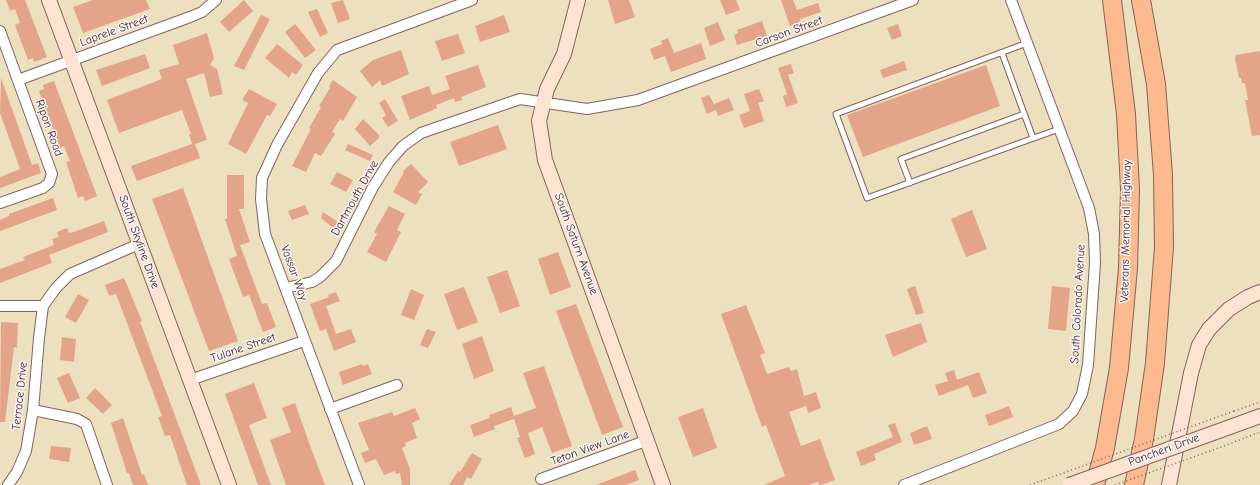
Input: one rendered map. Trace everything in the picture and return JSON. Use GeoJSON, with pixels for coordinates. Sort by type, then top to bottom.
{"type":"FeatureCollection","features":[{"type":"Feature","properties":{"kind":"highway","name":"Veterans Memorial Highway"},"geometry":{"type":"LineString","coordinates":[[1095,485],[1105,448],[1119,368],[1128,268],[1130,189],[1126,114],[1112,0]]}},
{"type":"Feature","properties":{"kind":"highway"},"geometry":{"type":"LineString","coordinates":[[1134,485],[1144,439],[1155,363],[1164,247],[1163,175],[1156,91],[1141,0]]}},
{"type":"Feature","properties":{"kind":"street","name":"South Skyline Drive"},"geometry":{"type":"LineString","coordinates":[[49,0],[229,485]]}},
{"type":"Feature","properties":{"kind":"street","name":"Laprele Street"},"geometry":{"type":"LineString","coordinates":[[18,80],[190,17],[202,12],[216,0]]}},
{"type":"Feature","properties":{"kind":"street","name":"Vassar Way"},"geometry":{"type":"LineString","coordinates":[[359,485],[265,234],[261,199],[262,178],[277,145],[318,73],[338,50],[472,0]]}},
{"type":"Feature","properties":{"kind":"street","name":"South Saturn Avenue"},"geometry":{"type":"LineString","coordinates":[[578,0],[564,54],[547,90],[539,121],[545,160],[664,485]]}},
{"type":"Feature","properties":{"kind":"street","name":"Carson Street"},"geometry":{"type":"LineString","coordinates":[[520,98],[587,109],[638,100],[913,0]]}},
{"type":"Feature","properties":{"kind":"street","name":"South Colorado Avenue"},"geometry":{"type":"LineString","coordinates":[[904,485],[1059,424],[1073,411],[1082,394],[1088,365],[1095,263],[1094,234],[1088,208],[1011,0]]}},
{"type":"Feature","properties":{"kind":"street","name":"Ripon Road"},"geometry":{"type":"LineString","coordinates":[[0,31],[52,174],[49,183],[43,188],[0,203]]}},
{"type":"Feature","properties":{"kind":"street","name":"Dartmouth Drive"},"geometry":{"type":"LineString","coordinates":[[286,288],[312,282],[320,277],[336,261],[374,187],[389,162],[403,146],[421,133],[520,98]]}},
{"type":"Feature","properties":{"kind":"street"},"geometry":{"type":"LineString","coordinates":[[0,306],[44,306],[56,288],[70,274],[139,244]]}},
{"type":"Feature","properties":{"kind":"street"},"geometry":{"type":"LineString","coordinates":[[1169,485],[1191,373],[1199,345],[1209,329],[1229,309],[1248,297],[1260,292]]}},
{"type":"Feature","properties":{"kind":"street","name":"Terrace Drive"},"geometry":{"type":"LineString","coordinates":[[8,485],[17,472],[26,451],[34,410],[39,338],[44,306]]}},
{"type":"Feature","properties":{"kind":"street","name":"Tulane Street"},"geometry":{"type":"LineString","coordinates":[[190,380],[304,341]]}},
{"type":"Feature","properties":{"kind":"street"},"geometry":{"type":"LineString","coordinates":[[330,409],[397,385]]}},
{"type":"Feature","properties":{"kind":"street"},"geometry":{"type":"LineString","coordinates":[[34,410],[77,419],[86,424],[108,485]]}},
{"type":"Feature","properties":{"kind":"street","name":"Pancheri Drive"},"geometry":{"type":"LineString","coordinates":[[1069,485],[1260,416]]}},
{"type":"Feature","properties":{"kind":"street","name":"Teton View Lane"},"geometry":{"type":"LineString","coordinates":[[541,479],[648,440]]}},
{"type":"Feature","properties":{"kind":"lane"},"geometry":{"type":"LineString","coordinates":[[1027,43],[836,114],[868,198],[1059,129]]}},
{"type":"Feature","properties":{"kind":"lane"},"geometry":{"type":"LineString","coordinates":[[1002,53],[1033,138]]}},
{"type":"Feature","properties":{"kind":"lane"},"geometry":{"type":"LineString","coordinates":[[910,183],[901,159],[1024,114]]}},
{"type":"Feature","properties":{"kind":"path"},"geometry":{"type":"LineString","coordinates":[[1030,485],[1260,402]]}},
{"type":"Feature","properties":{"kind":"path"},"geometry":{"type":"LineString","coordinates":[[1115,485],[1260,432]]}},
{"type":"Feature","properties":{"kind":"building"},"geometry":{"type":"Polygon","coordinates":[[[6,0],[25,0],[47,57],[34,62],[33,58],[28,60],[15,25],[20,23],[15,9],[10,11],[6,0]]]}},
{"type":"Feature","properties":{"kind":"building"},"geometry":{"type":"Polygon","coordinates":[[[93,0],[146,0],[150,9],[83,33],[73,7],[93,0]]]}},
{"type":"Feature","properties":{"kind":"building"},"geometry":{"type":"Polygon","coordinates":[[[244,0],[253,11],[229,32],[220,22],[244,0]]]}},
{"type":"Feature","properties":{"kind":"building"},"geometry":{"type":"Polygon","coordinates":[[[343,0],[350,19],[338,23],[331,3],[343,0]]]}},
{"type":"Feature","properties":{"kind":"building"},"geometry":{"type":"Polygon","coordinates":[[[608,0],[629,0],[635,17],[615,24],[608,0]]]}},
{"type":"Feature","properties":{"kind":"building"},"geometry":{"type":"Polygon","coordinates":[[[720,0],[736,0],[740,10],[726,15],[720,0]]]}},
{"type":"Feature","properties":{"kind":"building"},"geometry":{"type":"Polygon","coordinates":[[[781,0],[793,0],[797,10],[818,3],[821,12],[800,19],[801,22],[790,26],[781,0]]]}},
{"type":"Feature","properties":{"kind":"building"},"geometry":{"type":"Polygon","coordinates":[[[317,9],[328,33],[320,37],[308,12],[317,9]]]}},
{"type":"Feature","properties":{"kind":"building"},"geometry":{"type":"Polygon","coordinates":[[[261,15],[270,19],[244,70],[234,66],[261,15]]]}},
{"type":"Feature","properties":{"kind":"building"},"geometry":{"type":"Polygon","coordinates":[[[504,15],[510,32],[480,42],[475,26],[504,15]]]}},
{"type":"Feature","properties":{"kind":"building"},"geometry":{"type":"Polygon","coordinates":[[[762,21],[767,36],[737,45],[734,35],[738,33],[737,30],[762,21]]]}},
{"type":"Feature","properties":{"kind":"building"},"geometry":{"type":"Polygon","coordinates":[[[718,22],[725,40],[710,46],[704,28],[718,22]]]}},
{"type":"Feature","properties":{"kind":"building"},"geometry":{"type":"Polygon","coordinates":[[[295,24],[316,50],[305,58],[285,32],[295,24]]]}},
{"type":"Feature","properties":{"kind":"building"},"geometry":{"type":"Polygon","coordinates":[[[898,24],[902,36],[892,40],[887,28],[898,24]]]}},
{"type":"Feature","properties":{"kind":"building"},"geometry":{"type":"Polygon","coordinates":[[[207,33],[214,58],[210,65],[217,69],[223,94],[210,97],[204,73],[186,79],[207,140],[195,144],[200,158],[137,181],[131,166],[192,144],[189,134],[191,134],[182,110],[119,133],[107,100],[162,79],[159,70],[179,64],[173,45],[207,33]]]}},
{"type":"Feature","properties":{"kind":"building"},"geometry":{"type":"Polygon","coordinates":[[[458,34],[465,53],[442,61],[435,41],[458,34]]]}},
{"type":"Feature","properties":{"kind":"building"},"geometry":{"type":"Polygon","coordinates":[[[668,38],[674,53],[701,43],[706,59],[671,72],[665,56],[654,60],[650,49],[662,44],[661,41],[668,38]]]}},
{"type":"Feature","properties":{"kind":"building"},"geometry":{"type":"Polygon","coordinates":[[[277,44],[303,65],[296,75],[292,72],[289,78],[265,58],[277,44]]]}},
{"type":"Feature","properties":{"kind":"building"},"geometry":{"type":"Polygon","coordinates":[[[401,50],[409,74],[382,86],[380,80],[372,87],[360,71],[373,60],[401,50]]]}},
{"type":"Feature","properties":{"kind":"building"},"geometry":{"type":"Polygon","coordinates":[[[1260,51],[1260,135],[1252,136],[1245,100],[1248,100],[1245,83],[1242,83],[1241,78],[1239,78],[1235,59],[1236,55],[1260,51]]]}},
{"type":"Feature","properties":{"kind":"building"},"geometry":{"type":"Polygon","coordinates":[[[145,54],[150,68],[102,86],[96,70],[145,54]]]}},
{"type":"Feature","properties":{"kind":"building"},"geometry":{"type":"Polygon","coordinates":[[[904,61],[907,70],[883,78],[880,70],[904,61]]]}},
{"type":"Feature","properties":{"kind":"building"},"geometry":{"type":"Polygon","coordinates":[[[791,64],[794,73],[788,75],[798,103],[786,107],[783,96],[787,94],[778,68],[791,64]]]}},
{"type":"Feature","properties":{"kind":"building"},"geometry":{"type":"Polygon","coordinates":[[[478,65],[486,87],[461,97],[462,100],[455,102],[454,98],[436,105],[437,108],[410,120],[401,96],[429,86],[432,95],[450,89],[445,76],[478,65]]]}},
{"type":"Feature","properties":{"kind":"building"},"geometry":{"type":"Polygon","coordinates":[[[986,65],[1000,106],[863,157],[847,115],[986,65]]]}},
{"type":"Feature","properties":{"kind":"building"},"geometry":{"type":"Polygon","coordinates":[[[1,78],[32,165],[38,163],[41,173],[0,188],[0,177],[20,169],[0,113],[1,78]]]}},
{"type":"Feature","properties":{"kind":"building"},"geometry":{"type":"Polygon","coordinates":[[[333,80],[357,97],[343,121],[340,119],[332,132],[335,134],[321,156],[315,153],[306,172],[292,166],[311,129],[309,128],[321,107],[319,106],[333,80]]]}},
{"type":"Feature","properties":{"kind":"building"},"geometry":{"type":"Polygon","coordinates":[[[54,81],[97,196],[85,201],[83,196],[78,198],[66,162],[70,161],[64,146],[60,148],[39,91],[44,89],[43,85],[54,81]]]}},
{"type":"Feature","properties":{"kind":"building"},"geometry":{"type":"Polygon","coordinates":[[[249,89],[277,104],[270,116],[267,115],[246,154],[228,144],[248,103],[242,100],[249,89]]]}},
{"type":"Feature","properties":{"kind":"building"},"geometry":{"type":"Polygon","coordinates":[[[759,89],[764,101],[758,103],[764,121],[744,128],[739,115],[750,111],[744,94],[759,89]]]}},
{"type":"Feature","properties":{"kind":"building"},"geometry":{"type":"Polygon","coordinates":[[[709,95],[714,104],[729,98],[734,110],[718,116],[716,110],[707,114],[701,98],[709,95]]]}},
{"type":"Feature","properties":{"kind":"building"},"geometry":{"type":"Polygon","coordinates":[[[385,99],[398,121],[388,127],[382,118],[386,115],[379,103],[385,99]]]}},
{"type":"Feature","properties":{"kind":"building"},"geometry":{"type":"Polygon","coordinates":[[[363,119],[379,135],[379,138],[370,146],[355,129],[363,119]]]}},
{"type":"Feature","properties":{"kind":"building"},"geometry":{"type":"Polygon","coordinates":[[[498,125],[507,149],[459,166],[450,142],[498,125]]]}},
{"type":"Feature","properties":{"kind":"building"},"geometry":{"type":"Polygon","coordinates":[[[348,144],[373,155],[370,161],[345,150],[348,144]]]}},
{"type":"Feature","properties":{"kind":"building"},"geometry":{"type":"Polygon","coordinates":[[[411,164],[428,182],[418,192],[422,194],[416,205],[393,192],[404,172],[403,171],[411,164]]]}},
{"type":"Feature","properties":{"kind":"building"},"geometry":{"type":"Polygon","coordinates":[[[337,172],[353,180],[346,192],[330,184],[337,172]]]}},
{"type":"Feature","properties":{"kind":"building"},"geometry":{"type":"Polygon","coordinates":[[[227,175],[244,175],[244,209],[239,209],[250,242],[240,245],[262,304],[267,303],[276,327],[263,332],[249,295],[243,297],[229,259],[237,256],[225,219],[227,219],[227,175]]]}},
{"type":"Feature","properties":{"kind":"building"},"geometry":{"type":"Polygon","coordinates":[[[183,188],[238,341],[209,351],[152,199],[183,188]]]}},
{"type":"Feature","properties":{"kind":"building"},"geometry":{"type":"Polygon","coordinates":[[[53,198],[57,210],[0,231],[0,220],[9,216],[9,214],[53,198]]]}},
{"type":"Feature","properties":{"kind":"building"},"geometry":{"type":"Polygon","coordinates":[[[305,205],[309,214],[292,220],[288,211],[305,205]]]}},
{"type":"Feature","properties":{"kind":"building"},"geometry":{"type":"Polygon","coordinates":[[[389,206],[405,214],[397,230],[401,232],[386,262],[367,252],[377,234],[374,232],[389,206]]]}},
{"type":"Feature","properties":{"kind":"building"},"geometry":{"type":"Polygon","coordinates":[[[972,210],[987,249],[966,257],[951,219],[972,210]]]}},
{"type":"Feature","properties":{"kind":"building"},"geometry":{"type":"Polygon","coordinates":[[[323,212],[338,222],[333,228],[321,218],[323,212]]]}},
{"type":"Feature","properties":{"kind":"building"},"geometry":{"type":"Polygon","coordinates":[[[104,221],[108,232],[49,255],[52,263],[0,283],[0,269],[25,260],[23,257],[54,245],[52,239],[59,237],[57,232],[67,228],[69,233],[74,232],[104,221]]]}},
{"type":"Feature","properties":{"kind":"building"},"geometry":{"type":"Polygon","coordinates":[[[558,252],[571,287],[550,295],[538,259],[558,252]]]}},
{"type":"Feature","properties":{"kind":"building"},"geometry":{"type":"Polygon","coordinates":[[[507,270],[520,306],[500,313],[487,277],[507,270]]]}},
{"type":"Feature","properties":{"kind":"building"},"geometry":{"type":"Polygon","coordinates":[[[124,278],[142,321],[140,322],[201,485],[187,485],[170,435],[165,436],[158,417],[162,416],[116,294],[109,296],[105,285],[124,278]]]}},
{"type":"Feature","properties":{"kind":"building"},"geometry":{"type":"Polygon","coordinates":[[[915,286],[924,313],[916,315],[907,289],[915,286]]]}},
{"type":"Feature","properties":{"kind":"building"},"geometry":{"type":"Polygon","coordinates":[[[1052,286],[1070,288],[1066,331],[1048,329],[1052,286]]]}},
{"type":"Feature","properties":{"kind":"building"},"geometry":{"type":"Polygon","coordinates":[[[464,287],[478,322],[457,330],[444,294],[464,287]]]}},
{"type":"Feature","properties":{"kind":"building"},"geometry":{"type":"Polygon","coordinates":[[[411,289],[424,295],[414,320],[401,315],[411,289]]]}},
{"type":"Feature","properties":{"kind":"building"},"geometry":{"type":"Polygon","coordinates":[[[336,292],[340,301],[326,306],[336,334],[351,329],[356,342],[334,351],[326,329],[320,331],[310,304],[329,297],[328,295],[336,292]]]}},
{"type":"Feature","properties":{"kind":"building"},"geometry":{"type":"Polygon","coordinates":[[[78,294],[89,300],[76,323],[65,317],[78,294]]]}},
{"type":"Feature","properties":{"kind":"building"},"geometry":{"type":"Polygon","coordinates":[[[576,304],[623,427],[602,435],[556,311],[576,304]]]}},
{"type":"Feature","properties":{"kind":"building"},"geometry":{"type":"Polygon","coordinates":[[[746,305],[765,353],[760,355],[767,374],[789,367],[791,371],[797,369],[804,396],[816,392],[821,408],[808,413],[806,406],[789,412],[801,446],[820,439],[835,480],[821,485],[819,485],[818,482],[809,485],[764,485],[785,476],[766,425],[762,427],[721,314],[746,305]]]}},
{"type":"Feature","properties":{"kind":"building"},"geometry":{"type":"Polygon","coordinates":[[[1,322],[18,323],[17,348],[14,347],[5,422],[0,422],[1,322]]]}},
{"type":"Feature","properties":{"kind":"building"},"geometry":{"type":"Polygon","coordinates":[[[921,323],[927,342],[893,357],[885,335],[921,323]]]}},
{"type":"Feature","properties":{"kind":"building"},"geometry":{"type":"Polygon","coordinates":[[[427,329],[436,332],[428,348],[420,345],[427,329]]]}},
{"type":"Feature","properties":{"kind":"building"},"geometry":{"type":"Polygon","coordinates":[[[482,336],[494,371],[474,379],[462,344],[482,336]]]}},
{"type":"Feature","properties":{"kind":"building"},"geometry":{"type":"Polygon","coordinates":[[[62,337],[76,339],[74,362],[60,360],[62,337]]]}},
{"type":"Feature","properties":{"kind":"building"},"geometry":{"type":"Polygon","coordinates":[[[362,364],[363,366],[368,364],[372,374],[343,385],[339,372],[362,364]]]}},
{"type":"Feature","properties":{"kind":"building"},"geometry":{"type":"Polygon","coordinates":[[[544,366],[572,446],[552,453],[542,427],[528,433],[535,454],[525,458],[517,438],[520,437],[514,419],[494,426],[495,429],[474,437],[470,425],[490,418],[489,415],[511,407],[514,416],[536,408],[523,373],[544,366]]]}},
{"type":"Feature","properties":{"kind":"building"},"geometry":{"type":"Polygon","coordinates":[[[954,370],[957,380],[979,372],[987,393],[973,398],[968,385],[939,396],[935,385],[948,381],[945,373],[954,370]]]}},
{"type":"Feature","properties":{"kind":"building"},"geometry":{"type":"Polygon","coordinates":[[[69,373],[80,398],[68,403],[57,378],[69,373]]]}},
{"type":"Feature","properties":{"kind":"building"},"geometry":{"type":"Polygon","coordinates":[[[254,383],[267,418],[249,425],[271,485],[258,485],[225,394],[254,383]]]}},
{"type":"Feature","properties":{"kind":"building"},"geometry":{"type":"Polygon","coordinates":[[[95,388],[112,405],[103,414],[86,398],[95,388]]]}},
{"type":"Feature","properties":{"kind":"building"},"geometry":{"type":"Polygon","coordinates":[[[295,403],[325,485],[286,485],[270,440],[291,432],[282,408],[295,403]]]}},
{"type":"Feature","properties":{"kind":"building"},"geometry":{"type":"Polygon","coordinates":[[[1009,406],[1013,417],[989,426],[985,415],[1009,406]]]}},
{"type":"Feature","properties":{"kind":"building"},"geometry":{"type":"Polygon","coordinates":[[[415,408],[420,419],[412,423],[417,438],[405,443],[406,446],[402,448],[410,469],[410,485],[402,485],[400,473],[396,474],[395,471],[384,475],[376,459],[365,463],[361,453],[369,450],[358,423],[392,412],[394,416],[415,408]]]}},
{"type":"Feature","properties":{"kind":"building"},"geometry":{"type":"Polygon","coordinates":[[[703,408],[717,448],[693,457],[678,417],[703,408]]]}},
{"type":"Feature","properties":{"kind":"building"},"geometry":{"type":"Polygon","coordinates":[[[123,418],[142,475],[144,474],[148,485],[133,485],[129,473],[127,473],[111,423],[123,418]]]}},
{"type":"Feature","properties":{"kind":"building"},"geometry":{"type":"Polygon","coordinates":[[[895,423],[902,442],[874,454],[876,460],[861,466],[856,452],[893,437],[888,425],[895,423]]]}},
{"type":"Feature","properties":{"kind":"building"},"geometry":{"type":"Polygon","coordinates":[[[927,426],[932,439],[914,445],[910,433],[927,426]]]}},
{"type":"Feature","properties":{"kind":"building"},"geometry":{"type":"Polygon","coordinates":[[[51,446],[71,448],[69,462],[49,459],[51,446]]]}},
{"type":"Feature","properties":{"kind":"building"},"geometry":{"type":"Polygon","coordinates":[[[472,453],[482,459],[471,479],[467,477],[463,485],[449,485],[458,471],[460,472],[472,453]]]}},
{"type":"Feature","properties":{"kind":"building"},"geometry":{"type":"Polygon","coordinates":[[[635,470],[639,480],[626,485],[596,485],[635,470]]]}}]}
